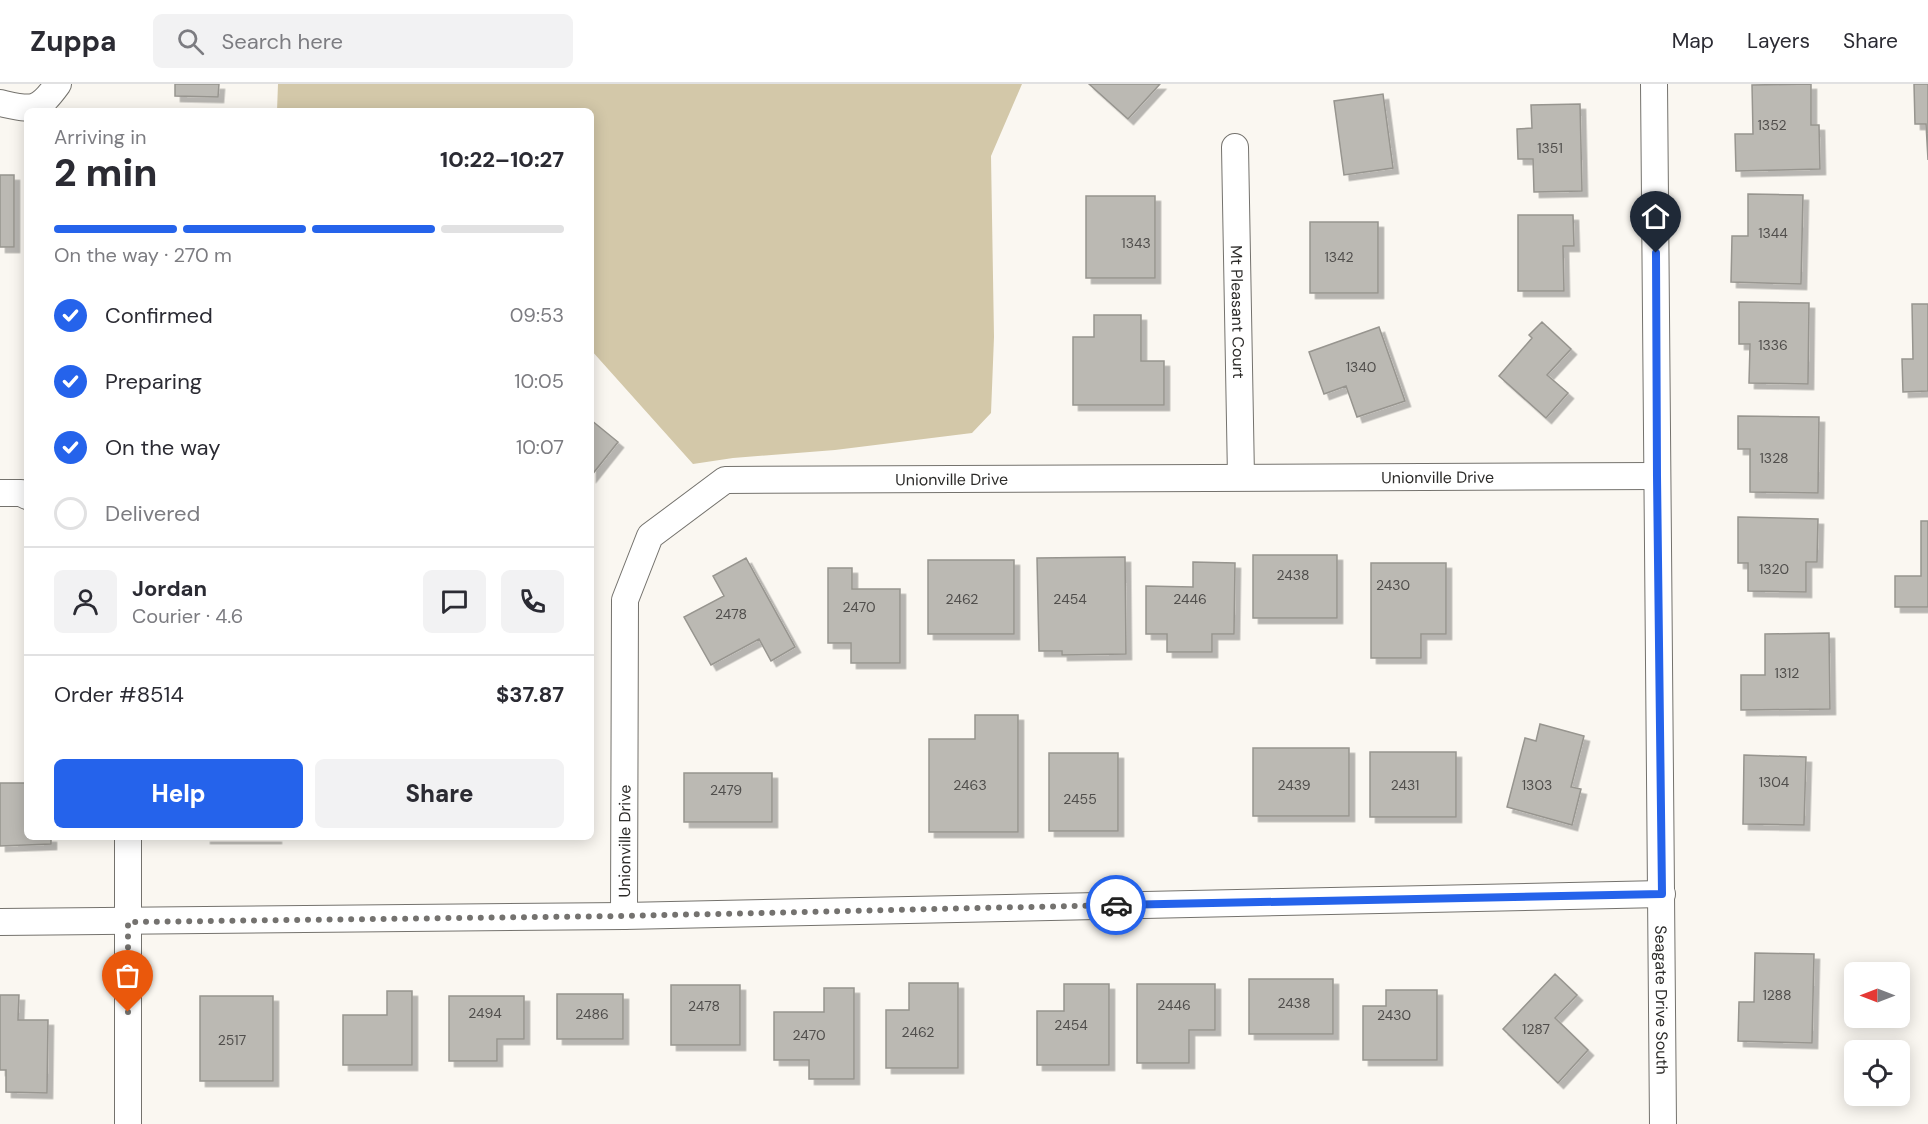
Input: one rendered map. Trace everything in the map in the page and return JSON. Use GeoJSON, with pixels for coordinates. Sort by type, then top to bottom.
{"type":"FeatureCollection","features":[{"type":"Feature","properties":{"kind":"street"},"geometry":{"type":"LineString","coordinates":[[31,108],[46,100],[58,84]]}},
{"type":"Feature","properties":{"kind":"street","name":"Seagate Drive South"},"geometry":{"type":"LineString","coordinates":[[1654,84],[1663,1124]]}},
{"type":"Feature","properties":{"kind":"street"},"geometry":{"type":"LineString","coordinates":[[0,103],[24,108]]}},
{"type":"Feature","properties":{"kind":"street","name":"Mt Pleasant Court"},"geometry":{"type":"LineString","coordinates":[[1235,147],[1240,477]]}},
{"type":"Feature","properties":{"kind":"street","name":"Unionville Drive"},"geometry":{"type":"LineString","coordinates":[[624,916],[625,600],[650,536],[725,480],[1657,476]]}},
{"type":"Feature","properties":{"kind":"street"},"geometry":{"type":"LineString","coordinates":[[0,493],[24,494]]}},
{"type":"Feature","properties":{"kind":"street"},"geometry":{"type":"LineString","coordinates":[[128,840],[128,1124]]}},
{"type":"Feature","properties":{"kind":"street"},"geometry":{"type":"LineString","coordinates":[[0,922],[624,916],[1662,894]]}},
{"type":"Feature","properties":{"kind":"shaded area"},"geometry":{"type":"Polygon","coordinates":[[[278,84],[1022,84],[991,156],[994,337],[991,413],[972,433],[693,464],[594,353],[594,108],[277,108],[278,84]]]}},
{"type":"Feature","properties":{"kind":"building"},"geometry":{"type":"Polygon","coordinates":[[[175,84],[219,84],[218,97],[175,96],[175,84]]]}},
{"type":"Feature","properties":{"kind":"building"},"geometry":{"type":"Polygon","coordinates":[[[1089,84],[1160,84],[1128,119],[1089,84]]]}},
{"type":"Feature","properties":{"kind":"building"},"geometry":{"type":"Polygon","coordinates":[[[1811,84],[1811,125],[1819,125],[1820,169],[1736,171],[1735,134],[1753,134],[1752,85],[1811,84]]]}},
{"type":"Feature","properties":{"kind":"building"},"geometry":{"type":"Polygon","coordinates":[[[1914,84],[1928,84],[1928,160],[1926,124],[1915,124],[1914,84]]]}},
{"type":"Feature","properties":{"kind":"building"},"geometry":{"type":"Polygon","coordinates":[[[1383,94],[1393,168],[1344,175],[1334,101],[1383,94]]]}},
{"type":"Feature","properties":{"kind":"building"},"geometry":{"type":"Polygon","coordinates":[[[1580,104],[1582,191],[1534,192],[1533,159],[1518,159],[1517,129],[1532,128],[1531,105],[1580,104]]]}},
{"type":"Feature","properties":{"kind":"building"},"geometry":{"type":"Polygon","coordinates":[[[0,175],[14,175],[14,247],[0,247],[0,175]]]}},
{"type":"Feature","properties":{"kind":"building"},"geometry":{"type":"Polygon","coordinates":[[[1748,194],[1803,195],[1801,284],[1731,282],[1732,236],[1748,236],[1748,194]]]}},
{"type":"Feature","properties":{"kind":"building"},"geometry":{"type":"Polygon","coordinates":[[[1086,196],[1155,196],[1155,278],[1086,278],[1086,196]]]}},
{"type":"Feature","properties":{"kind":"building"},"geometry":{"type":"Polygon","coordinates":[[[1518,215],[1573,215],[1574,246],[1563,246],[1564,291],[1518,291],[1518,215]]]}},
{"type":"Feature","properties":{"kind":"building"},"geometry":{"type":"Polygon","coordinates":[[[1310,222],[1378,222],[1378,293],[1310,293],[1310,222]]]}},
{"type":"Feature","properties":{"kind":"building"},"geometry":{"type":"Polygon","coordinates":[[[1739,302],[1809,303],[1808,384],[1749,383],[1750,344],[1739,344],[1739,302]]]}},
{"type":"Feature","properties":{"kind":"building"},"geometry":{"type":"Polygon","coordinates":[[[1912,304],[1928,304],[1928,391],[1903,392],[1902,359],[1913,359],[1912,304]]]}},
{"type":"Feature","properties":{"kind":"building"},"geometry":{"type":"Polygon","coordinates":[[[1094,315],[1141,315],[1141,361],[1164,361],[1164,405],[1073,405],[1073,337],[1094,337],[1094,315]]]}},
{"type":"Feature","properties":{"kind":"building"},"geometry":{"type":"Polygon","coordinates":[[[1542,322],[1571,349],[1547,375],[1568,393],[1546,418],[1499,376],[1532,338],[1529,335],[1542,322]]]}},
{"type":"Feature","properties":{"kind":"building"},"geometry":{"type":"Polygon","coordinates":[[[1379,327],[1405,401],[1357,417],[1346,386],[1324,394],[1309,352],[1379,327]]]}},
{"type":"Feature","properties":{"kind":"building"},"geometry":{"type":"Polygon","coordinates":[[[1738,416],[1819,417],[1818,493],[1750,492],[1750,449],[1738,449],[1738,416]]]}},
{"type":"Feature","properties":{"kind":"building"},"geometry":{"type":"Polygon","coordinates":[[[594,422],[618,442],[594,472],[594,422]]]}},
{"type":"Feature","properties":{"kind":"building"},"geometry":{"type":"Polygon","coordinates":[[[1738,517],[1818,519],[1817,562],[1806,562],[1806,592],[1748,591],[1748,563],[1738,563],[1738,517]]]}},
{"type":"Feature","properties":{"kind":"building"},"geometry":{"type":"Polygon","coordinates":[[[1921,521],[1928,521],[1928,607],[1895,607],[1895,576],[1921,576],[1921,521]]]}},
{"type":"Feature","properties":{"kind":"building"},"geometry":{"type":"Polygon","coordinates":[[[1253,555],[1337,555],[1337,618],[1253,618],[1253,555]]]}},
{"type":"Feature","properties":{"kind":"building"},"geometry":{"type":"Polygon","coordinates":[[[1125,557],[1126,654],[1062,655],[1062,651],[1039,651],[1037,558],[1125,557]]]}},
{"type":"Feature","properties":{"kind":"building"},"geometry":{"type":"Polygon","coordinates":[[[746,558],[795,647],[771,661],[759,639],[711,665],[684,617],[724,596],[713,576],[746,558]]]}},
{"type":"Feature","properties":{"kind":"building"},"geometry":{"type":"Polygon","coordinates":[[[928,560],[1014,560],[1014,634],[928,634],[928,560]]]}},
{"type":"Feature","properties":{"kind":"building"},"geometry":{"type":"Polygon","coordinates":[[[1193,562],[1235,563],[1234,634],[1212,634],[1212,652],[1167,652],[1167,634],[1146,634],[1146,586],[1193,587],[1193,562]]]}},
{"type":"Feature","properties":{"kind":"building"},"geometry":{"type":"Polygon","coordinates":[[[1371,563],[1446,563],[1446,634],[1421,634],[1421,658],[1371,658],[1371,563]]]}},
{"type":"Feature","properties":{"kind":"building"},"geometry":{"type":"Polygon","coordinates":[[[828,568],[852,568],[852,589],[900,589],[900,663],[851,663],[851,643],[828,643],[828,568]]]}},
{"type":"Feature","properties":{"kind":"building"},"geometry":{"type":"Polygon","coordinates":[[[1829,633],[1830,709],[1741,710],[1741,675],[1765,675],[1765,634],[1829,633]]]}},
{"type":"Feature","properties":{"kind":"building"},"geometry":{"type":"Polygon","coordinates":[[[975,715],[1018,715],[1018,832],[929,832],[929,739],[975,739],[975,715]]]}},
{"type":"Feature","properties":{"kind":"building"},"geometry":{"type":"Polygon","coordinates":[[[1540,724],[1584,736],[1571,787],[1581,789],[1572,825],[1507,807],[1525,738],[1536,741],[1540,724]]]}},
{"type":"Feature","properties":{"kind":"building"},"geometry":{"type":"Polygon","coordinates":[[[1253,748],[1349,748],[1349,816],[1253,816],[1253,748]]]}},
{"type":"Feature","properties":{"kind":"building"},"geometry":{"type":"Polygon","coordinates":[[[1370,752],[1456,752],[1456,817],[1370,817],[1370,752]]]}},
{"type":"Feature","properties":{"kind":"building"},"geometry":{"type":"Polygon","coordinates":[[[1049,753],[1118,753],[1118,831],[1049,831],[1049,753]]]}},
{"type":"Feature","properties":{"kind":"building"},"geometry":{"type":"Polygon","coordinates":[[[1744,755],[1806,757],[1804,825],[1743,824],[1744,755]]]}},
{"type":"Feature","properties":{"kind":"building"},"geometry":{"type":"Polygon","coordinates":[[[684,773],[772,773],[772,822],[684,822],[684,773]]]}},
{"type":"Feature","properties":{"kind":"building"},"geometry":{"type":"Polygon","coordinates":[[[0,783],[24,783],[24,840],[51,840],[51,844],[0,846],[0,783]]]}},
{"type":"Feature","properties":{"kind":"building"},"geometry":{"type":"Polygon","coordinates":[[[1755,953],[1814,954],[1812,1043],[1738,1041],[1739,1002],[1754,1002],[1755,953]]]}},
{"type":"Feature","properties":{"kind":"building"},"geometry":{"type":"Polygon","coordinates":[[[1555,974],[1577,995],[1555,1018],[1588,1050],[1558,1083],[1503,1029],[1555,974]]]}},
{"type":"Feature","properties":{"kind":"building"},"geometry":{"type":"Polygon","coordinates":[[[1249,979],[1333,979],[1333,1034],[1249,1034],[1249,979]]]}},
{"type":"Feature","properties":{"kind":"building"},"geometry":{"type":"Polygon","coordinates":[[[909,983],[958,983],[958,1068],[886,1068],[886,1010],[909,1010],[909,983]]]}},
{"type":"Feature","properties":{"kind":"building"},"geometry":{"type":"Polygon","coordinates":[[[1064,984],[1109,984],[1109,1065],[1037,1065],[1037,1011],[1064,1011],[1064,984]]]}},
{"type":"Feature","properties":{"kind":"building"},"geometry":{"type":"Polygon","coordinates":[[[1137,984],[1215,984],[1215,1030],[1189,1030],[1189,1063],[1137,1063],[1137,984]]]}},
{"type":"Feature","properties":{"kind":"building"},"geometry":{"type":"Polygon","coordinates":[[[671,985],[740,985],[740,1045],[671,1045],[671,985]]]}},
{"type":"Feature","properties":{"kind":"building"},"geometry":{"type":"Polygon","coordinates":[[[824,988],[854,988],[854,1079],[809,1079],[809,1060],[774,1060],[774,1012],[824,1012],[824,988]]]}},
{"type":"Feature","properties":{"kind":"building"},"geometry":{"type":"Polygon","coordinates":[[[1386,990],[1437,990],[1437,1060],[1363,1060],[1363,1006],[1386,1006],[1386,990]]]}},
{"type":"Feature","properties":{"kind":"building"},"geometry":{"type":"Polygon","coordinates":[[[387,991],[412,991],[412,1065],[343,1065],[343,1015],[387,1015],[387,991]]]}},
{"type":"Feature","properties":{"kind":"building"},"geometry":{"type":"Polygon","coordinates":[[[557,994],[623,994],[623,1039],[557,1039],[557,994]]]}},
{"type":"Feature","properties":{"kind":"building"},"geometry":{"type":"Polygon","coordinates":[[[0,995],[19,995],[18,1020],[48,1020],[47,1093],[6,1092],[6,1070],[0,1070],[0,995]]]}},
{"type":"Feature","properties":{"kind":"building"},"geometry":{"type":"Polygon","coordinates":[[[200,996],[273,996],[273,1081],[200,1081],[200,996]]]}},
{"type":"Feature","properties":{"kind":"building"},"geometry":{"type":"Polygon","coordinates":[[[449,996],[524,996],[524,1039],[497,1039],[497,1061],[449,1061],[449,996]]]}},
{"type":"Feature","properties":{"kind":"way so far"},"geometry":{"type":"LineString","coordinates":[[128,1012],[128,922],[624,916],[1116,905]]}},
{"type":"Feature","properties":{"kind":"route"},"geometry":{"type":"LineString","coordinates":[[1116,905],[1662,894],[1656,253]]}}]}
